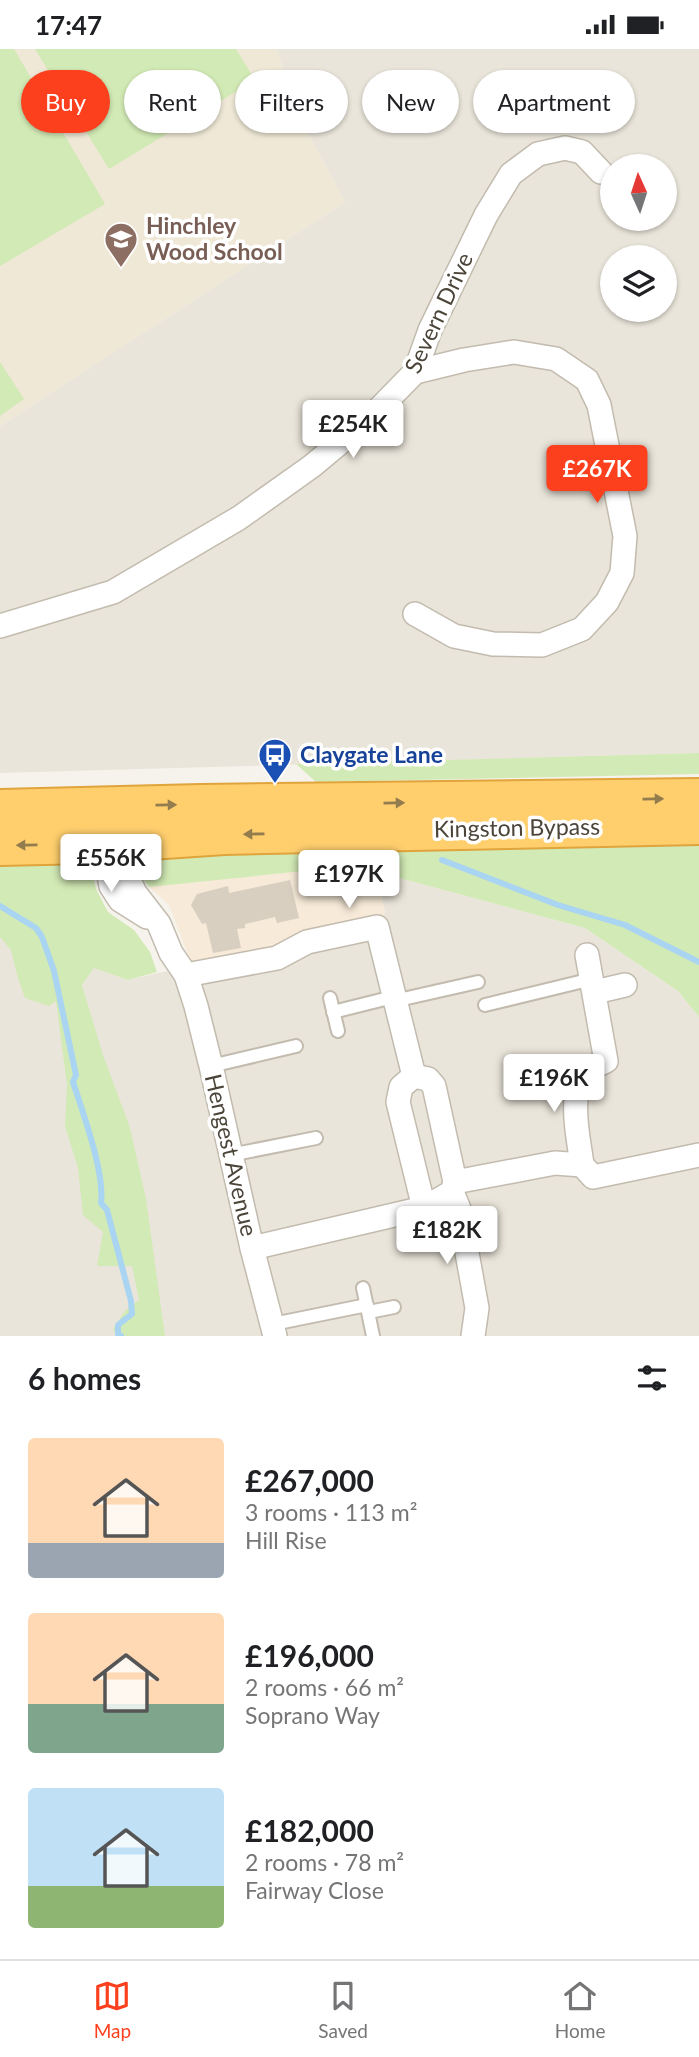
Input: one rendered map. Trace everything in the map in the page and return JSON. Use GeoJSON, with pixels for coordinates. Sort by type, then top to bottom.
{"type":"FeatureCollection","features":[{"type":"Feature","properties":{"kind":"highway","name":"Kingston Bypass"},"geometry":{"type":"LineString","coordinates":[[0,809],[699,798]]}},
{"type":"Feature","properties":{"kind":"highway","name":"Kingston Bypass"},"geometry":{"type":"LineString","coordinates":[[0,846],[109,843],[224,835],[699,825]]}},
{"type":"Feature","properties":{"kind":"street","name":"Severn Drive"},"geometry":{"type":"LineString","coordinates":[[0,626],[113,592],[239,518],[322,458],[372,416],[415,372],[430,330],[480,227],[511,174],[538,154],[565,148],[582,152],[600,171]]}},
{"type":"Feature","properties":{"kind":"street"},"geometry":{"type":"LineString","coordinates":[[415,372],[514,352],[556,359],[587,380],[599,404],[625,535],[622,573],[607,602],[582,629],[542,645],[493,644],[454,636],[415,614]]}},
{"type":"Feature","properties":{"kind":"street"},"geometry":{"type":"LineString","coordinates":[[0,809],[42,819],[119,819],[125,825],[100,853],[107,865],[111,886],[120,900],[159,924]]}},
{"type":"Feature","properties":{"kind":"street","name":"Hengest Avenue"},"geometry":{"type":"LineString","coordinates":[[109,843],[135,893],[159,924],[171,953],[186,975],[211,1066],[252,1248],[274,1330]]}},
{"type":"Feature","properties":{"kind":"street"},"geometry":{"type":"LineString","coordinates":[[186,975],[277,958],[307,942],[377,927],[414,1076]]}},
{"type":"Feature","properties":{"kind":"street"},"geometry":{"type":"LineString","coordinates":[[587,955],[606,1062],[591,1068],[581,1079],[575,1100],[582,1165],[593,1177],[699,1155]]}},
{"type":"Feature","properties":{"kind":"street"},"geometry":{"type":"LineString","coordinates":[[593,986],[625,985]]}},
{"type":"Feature","properties":{"kind":"street"},"geometry":{"type":"LineString","coordinates":[[414,1076],[428,1079],[434,1086],[477,1308],[473,1336]]}},
{"type":"Feature","properties":{"kind":"street"},"geometry":{"type":"LineString","coordinates":[[414,1076],[401,1087],[398,1102],[424,1207]]}},
{"type":"Feature","properties":{"kind":"street"},"geometry":{"type":"LineString","coordinates":[[252,1248],[424,1207],[454,1187],[555,1163],[582,1165]]}},
{"type":"Feature","properties":{"kind":"lane"},"geometry":{"type":"LineString","coordinates":[[333,1012],[478,982]]}},
{"type":"Feature","properties":{"kind":"lane"},"geometry":{"type":"LineString","coordinates":[[485,1005],[593,986]]}},
{"type":"Feature","properties":{"kind":"lane"},"geometry":{"type":"LineString","coordinates":[[330,998],[338,1031]]}},
{"type":"Feature","properties":{"kind":"lane"},"geometry":{"type":"LineString","coordinates":[[211,1066],[296,1047]]}},
{"type":"Feature","properties":{"kind":"lane"},"geometry":{"type":"LineString","coordinates":[[230,1155],[316,1138]]}},
{"type":"Feature","properties":{"kind":"lane"},"geometry":{"type":"LineString","coordinates":[[363,1288],[373,1336]]}},
{"type":"Feature","properties":{"kind":"lane"},"geometry":{"type":"LineString","coordinates":[[274,1330],[368,1308],[394,1307]]}},
{"type":"Feature","properties":{"kind":"shaded area","name":"Hinchley Wood School"},"geometry":{"type":"Polygon","coordinates":[[[0,49],[276,49],[284,70],[235,70],[235,133],[308,133],[345,202],[0,426],[0,49]]]}},
{"type":"Feature","properties":{"kind":"shaded area"},"geometry":{"type":"Polygon","coordinates":[[[276,49],[699,49],[699,753],[0,773],[0,426],[345,202],[308,133],[348,133],[348,70],[284,70],[276,49]]]}},
{"type":"Feature","properties":{"kind":"shaded area"},"geometry":{"type":"Polygon","coordinates":[[[371,863],[377,872],[385,914],[306,931],[278,946],[192,965],[169,905],[149,887],[371,863]]]}},
{"type":"Feature","properties":{"kind":"shaded area"},"geometry":{"type":"Polygon","coordinates":[[[377,872],[585,928],[678,991],[699,1017],[699,1336],[163,1336],[128,1145],[82,985],[94,968],[128,980],[206,962],[306,931],[385,913],[377,872]]]}},
{"type":"Feature","properties":{"kind":"shaded area"},"geometry":{"type":"Polygon","coordinates":[[[0,878],[74,994],[148,1336],[0,1336],[0,878]]]}},
{"type":"Feature","properties":{"kind":"green space"},"geometry":{"type":"Polygon","coordinates":[[[0,49],[14,49],[26,70],[21,70],[21,133],[63,133],[105,204],[0,266],[0,49]]]}},
{"type":"Feature","properties":{"kind":"green space"},"geometry":{"type":"Polygon","coordinates":[[[35,49],[236,49],[249,70],[235,70],[235,92],[221,101],[221,70],[124,70],[124,133],[168,133],[109,169],[87,133],[110,133],[110,70],[48,70],[35,49]]]}},
{"type":"Feature","properties":{"kind":"green space"},"geometry":{"type":"Polygon","coordinates":[[[0,362],[24,399],[0,416],[0,362]]]}},
{"type":"Feature","properties":{"kind":"green space"},"geometry":{"type":"Polygon","coordinates":[[[699,753],[699,774],[316,782],[296,764],[699,753]]]}},
{"type":"Feature","properties":{"kind":"green space"},"geometry":{"type":"Polygon","coordinates":[[[699,840],[699,1017],[678,991],[585,928],[377,872],[371,864],[149,887],[140,875],[140,861],[154,852],[699,840]]]}},
{"type":"Feature","properties":{"kind":"green space"},"geometry":{"type":"Polygon","coordinates":[[[0,858],[26,865],[69,862],[91,871],[97,891],[108,912],[134,930],[150,952],[157,972],[128,980],[94,968],[82,985],[103,1055],[130,1128],[146,1199],[165,1336],[117,1336],[113,1329],[125,1311],[139,1300],[132,1266],[97,1266],[103,1232],[83,1215],[78,1168],[65,1126],[67,1085],[56,1001],[49,1006],[25,998],[11,950],[0,937],[0,858]]]}},
{"type":"Feature","properties":{"kind":"building"},"geometry":{"type":"Polygon","coordinates":[[[290,880],[299,918],[277,923],[275,917],[245,924],[245,928],[237,929],[241,948],[213,953],[206,923],[202,924],[191,905],[197,894],[228,886],[229,893],[290,880]]]}},
{"type":"Feature","properties":{"kind":"waterway"},"geometry":{"type":"LineString","coordinates":[[442,860],[558,905],[625,925],[699,962]]}},
{"type":"Feature","properties":{"kind":"waterway"},"geometry":{"type":"LineString","coordinates":[[0,906],[36,928],[54,971],[76,1075],[73,1082],[97,1160],[101,1203],[107,1210],[131,1301],[132,1314],[118,1325],[118,1334],[121,1336]]}},
{"type":"Feature","properties":{"kind":"place","name":"Hinchley Wood School"},"geometry":{"type":"Point","coordinates":[121,269]}},
{"type":"Feature","properties":{"kind":"place","name":"Claygate Lane"},"geometry":{"type":"Point","coordinates":[275,785]}}]}
